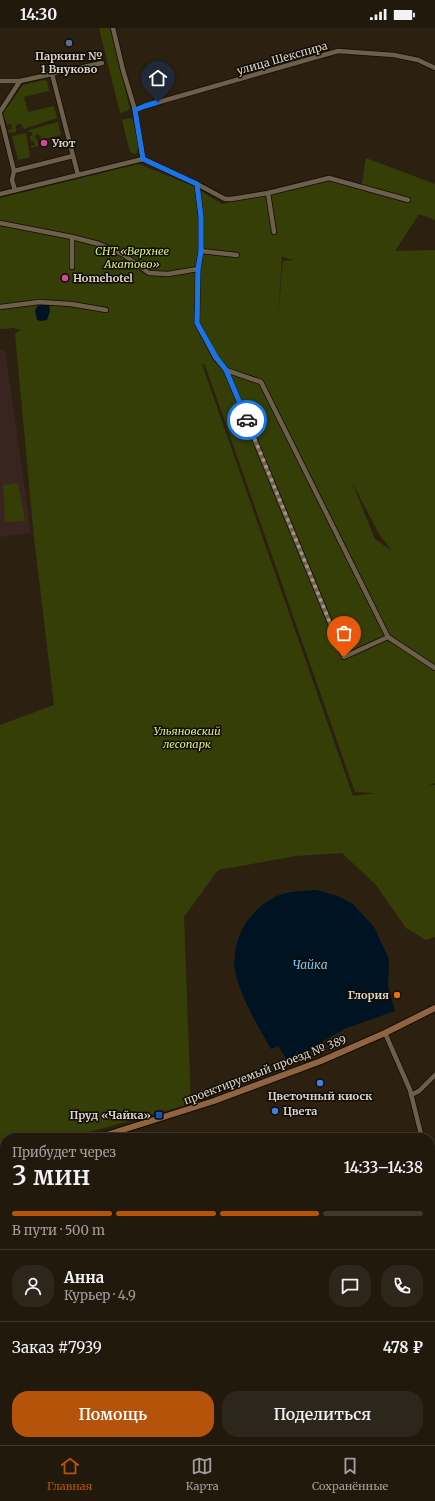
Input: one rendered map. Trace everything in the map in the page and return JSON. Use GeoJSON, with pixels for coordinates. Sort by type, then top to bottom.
{"type":"FeatureCollection","features":[{"type":"Feature","properties":{"kind":"main road","name":"проектируемый проезд № 389"},"geometry":{"type":"LineString","coordinates":[[113,1133],[214,1101],[322,1061],[385,1033],[435,1008]]}},
{"type":"Feature","properties":{"kind":"street"},"geometry":{"type":"LineString","coordinates":[[113,28],[123,70],[135,110],[143,159]]}},
{"type":"Feature","properties":{"kind":"street","name":"улица Шекспира"},"geometry":{"type":"LineString","coordinates":[[135,110],[338,52],[394,55],[418,60],[435,68]]}},
{"type":"Feature","properties":{"kind":"street"},"geometry":{"type":"LineString","coordinates":[[0,81],[20,81],[102,63]]}},
{"type":"Feature","properties":{"kind":"street"},"geometry":{"type":"LineString","coordinates":[[52,74],[78,175]]}},
{"type":"Feature","properties":{"kind":"street"},"geometry":{"type":"LineString","coordinates":[[15,190],[12,180],[14,172],[0,113],[20,81]]}},
{"type":"Feature","properties":{"kind":"street"},"geometry":{"type":"LineString","coordinates":[[14,172],[73,156]]}},
{"type":"Feature","properties":{"kind":"street"},"geometry":{"type":"LineString","coordinates":[[0,194],[143,159],[197,184],[225,199],[268,193],[329,178],[408,200]]}},
{"type":"Feature","properties":{"kind":"street"},"geometry":{"type":"LineString","coordinates":[[197,184],[201,217],[201,251],[198,269],[197,323],[216,357],[226,370],[344,657],[388,637]]}},
{"type":"Feature","properties":{"kind":"street"},"geometry":{"type":"LineString","coordinates":[[268,193],[274,232]]}},
{"type":"Feature","properties":{"kind":"street"},"geometry":{"type":"LineString","coordinates":[[0,223],[72,237],[110,248],[124,255],[149,273],[168,274],[198,269]]}},
{"type":"Feature","properties":{"kind":"street"},"geometry":{"type":"LineString","coordinates":[[72,237],[72,267]]}},
{"type":"Feature","properties":{"kind":"street"},"geometry":{"type":"LineString","coordinates":[[201,251],[237,255]]}},
{"type":"Feature","properties":{"kind":"street"},"geometry":{"type":"LineString","coordinates":[[0,307],[39,302],[71,304],[106,310]]}},
{"type":"Feature","properties":{"kind":"street"},"geometry":{"type":"LineString","coordinates":[[226,370],[261,382],[388,637],[435,668]]}},
{"type":"Feature","properties":{"kind":"street"},"geometry":{"type":"LineString","coordinates":[[385,1033],[405,1076],[421,1133]]}},
{"type":"Feature","properties":{"kind":"street"},"geometry":{"type":"LineString","coordinates":[[411,1095],[419,1091],[435,1074]]}},
{"type":"Feature","properties":{"kind":"shaded area"},"geometry":{"type":"Polygon","coordinates":[[[0,350],[5,350],[31,533],[0,537],[0,350]]]}},
{"type":"Feature","properties":{"kind":"green space"},"geometry":{"type":"Polygon","coordinates":[[[99,28],[110,28],[130,108],[127,111],[120,113],[99,28]]]}},
{"type":"Feature","properties":{"kind":"green space"},"geometry":{"type":"Polygon","coordinates":[[[44,80],[47,81],[49,91],[24,97],[28,112],[54,106],[57,118],[24,129],[21,124],[18,124],[16,126],[16,132],[9,133],[8,130],[12,129],[11,124],[7,125],[3,113],[23,85],[44,80]]]}},
{"type":"Feature","properties":{"kind":"green space"},"geometry":{"type":"Polygon","coordinates":[[[130,118],[133,119],[139,144],[137,153],[134,154],[130,152],[122,120],[130,118]]]}},
{"type":"Feature","properties":{"kind":"green space"},"geometry":{"type":"Polygon","coordinates":[[[58,122],[61,135],[40,140],[41,136],[36,134],[35,138],[38,141],[38,146],[31,148],[31,146],[35,145],[34,141],[31,142],[30,136],[33,135],[32,132],[29,132],[29,130],[58,122]]]}},
{"type":"Feature","properties":{"kind":"green space"},"geometry":{"type":"Polygon","coordinates":[[[26,133],[30,157],[18,160],[12,136],[26,133]]]}},
{"type":"Feature","properties":{"kind":"green space"},"geometry":{"type":"Polygon","coordinates":[[[366,158],[435,184],[435,220],[419,214],[395,251],[435,250],[435,783],[428,786],[435,785],[435,937],[426,940],[406,928],[376,885],[342,853],[296,856],[218,870],[184,917],[191,1104],[85,1133],[0,1133],[0,725],[54,705],[34,537],[15,334],[21,330],[14,328],[0,329],[0,198],[139,164],[191,185],[222,204],[328,181],[361,189],[366,158]],[[282,257],[278,318],[283,261],[294,260],[282,257]],[[202,364],[353,796],[377,793],[355,792],[205,365],[202,364]],[[351,480],[375,539],[392,551],[379,534],[351,480]]]}},
{"type":"Feature","properties":{"kind":"green space"},"geometry":{"type":"Polygon","coordinates":[[[18,483],[25,521],[5,522],[3,485],[18,483]]]}},
{"type":"Feature","properties":{"kind":"water"},"geometry":{"type":"Polygon","coordinates":[[[38,305],[49,305],[50,311],[47,320],[41,321],[37,320],[35,311],[38,305]]]}},
{"type":"Feature","properties":{"kind":"water","name":"Чайка"},"geometry":{"type":"Polygon","coordinates":[[[316,890],[338,896],[353,904],[374,927],[389,959],[388,986],[395,1011],[344,1029],[288,1062],[278,1046],[271,1049],[244,998],[236,976],[234,965],[235,953],[240,935],[248,919],[261,906],[282,894],[316,890]]]}},
{"type":"Feature","properties":{"kind":"way so far"},"geometry":{"type":"LineString","coordinates":[[247,420],[344,657]]}},
{"type":"Feature","properties":{"kind":"place","name":"Паркинг № 1 Внуково"},"geometry":{"type":"Point","coordinates":[69,43]}},
{"type":"Feature","properties":{"kind":"place","name":"Уют"},"geometry":{"type":"Point","coordinates":[44,143]}},
{"type":"Feature","properties":{"kind":"place","name":"Homehotel"},"geometry":{"type":"Point","coordinates":[65,278]}},
{"type":"Feature","properties":{"kind":"place","name":"Глория"},"geometry":{"type":"Point","coordinates":[397,995]}},
{"type":"Feature","properties":{"kind":"place","name":"Цветочный киоск"},"geometry":{"type":"Point","coordinates":[320,1083]}},
{"type":"Feature","properties":{"kind":"place","name":"Цвета"},"geometry":{"type":"Point","coordinates":[275,1111]}},
{"type":"Feature","properties":{"kind":"place","name":"Пруд «Чайка»"},"geometry":{"type":"Point","coordinates":[159,1115]}},
{"type":"Feature","properties":{"kind":"route"},"geometry":{"type":"LineString","coordinates":[[158,102],[135,110],[143,159],[197,184],[201,217],[201,251],[198,269],[197,323],[216,357],[226,370],[247,420]]}},
{"type":"Feature","properties":{"kind":"park label","name":"СНТ «Верхнее Акатово»"},"geometry":{"type":"Point","coordinates":[132,257]}},
{"type":"Feature","properties":{"kind":"park label","name":"Ульяновский лесопарк"},"geometry":{"type":"Point","coordinates":[187,737]}}]}
